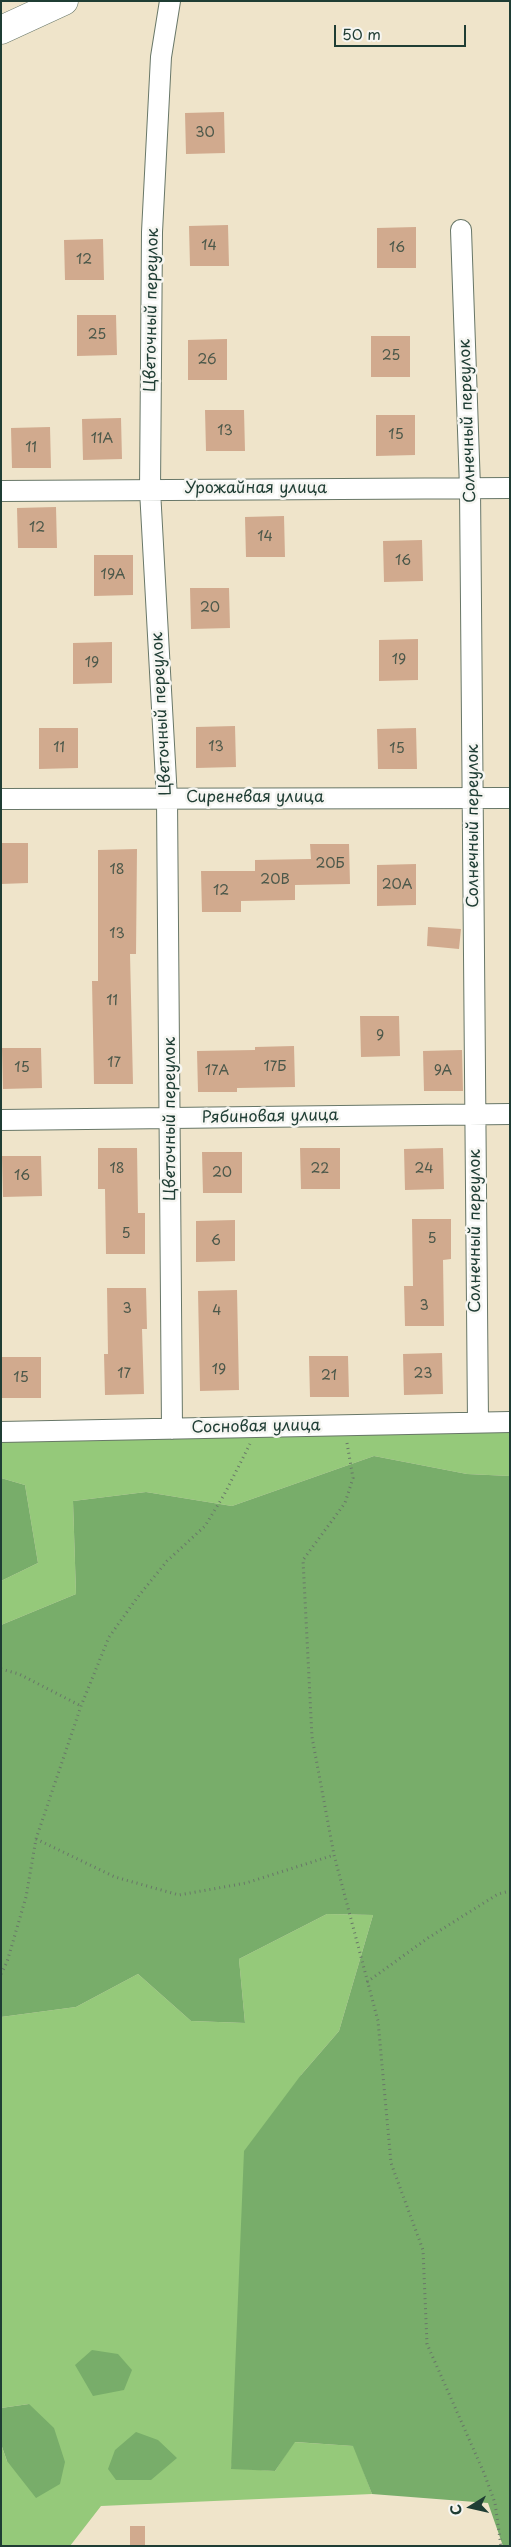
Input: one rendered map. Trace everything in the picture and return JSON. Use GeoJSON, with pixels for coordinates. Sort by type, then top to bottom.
{"type":"FeatureCollection","features":[{"type":"Feature","properties":{"kind":"street"},"geometry":{"type":"LineString","coordinates":[[1,30],[64,1]]}},
{"type":"Feature","properties":{"kind":"street","name":"Цветочный переулок"},"geometry":{"type":"LineString","coordinates":[[170,1],[161,57],[152,232],[150,490],[167,799],[172,1429]]}},
{"type":"Feature","properties":{"kind":"street","name":"Солнечный переулок"},"geometry":{"type":"LineString","coordinates":[[461,230],[470,488],[478,1422]]}},
{"type":"Feature","properties":{"kind":"street","name":"Урожайная улица"},"geometry":{"type":"LineString","coordinates":[[1,491],[510,488]]}},
{"type":"Feature","properties":{"kind":"street","name":"Сиреневая улица"},"geometry":{"type":"LineString","coordinates":[[1,799],[510,798]]}},
{"type":"Feature","properties":{"kind":"street","name":"Рябиновая улица"},"geometry":{"type":"LineString","coordinates":[[1,1120],[510,1114]]}},
{"type":"Feature","properties":{"kind":"street","name":"Сосновая улица"},"geometry":{"type":"LineString","coordinates":[[1,1432],[510,1422]]}},
{"type":"Feature","properties":{"kind":"path"},"geometry":{"type":"LineString","coordinates":[[356,1425],[347,1442],[353,1478],[345,1503],[303,1560],[312,1737],[334,1855],[378,2021],[391,2163],[423,2250],[427,2344],[484,2473],[495,2503],[500,2546]]}},
{"type":"Feature","properties":{"kind":"path"},"geometry":{"type":"LineString","coordinates":[[1,1974],[7,1962],[26,1897],[36,1839],[81,1706],[109,1638],[137,1598],[167,1561],[204,1526],[249,1448],[256,1427]]}},
{"type":"Feature","properties":{"kind":"path"},"geometry":{"type":"LineString","coordinates":[[1,1669],[19,1674],[81,1706]]}},
{"type":"Feature","properties":{"kind":"path"},"geometry":{"type":"LineString","coordinates":[[36,1839],[115,1877],[179,1895],[246,1883],[334,1855]]}},
{"type":"Feature","properties":{"kind":"path"},"geometry":{"type":"LineString","coordinates":[[367,1982],[428,1938],[498,1894],[510,1891]]}},
{"type":"Feature","properties":{"kind":"green space"},"geometry":{"type":"Polygon","coordinates":[[[510,1431],[510,1476],[467,1474],[374,1456],[232,1506],[146,1492],[73,1501],[76,1594],[1,1625],[1,1581],[38,1563],[25,1485],[1,1478],[1,1440],[510,1431]]]}},
{"type":"Feature","properties":{"kind":"green space"},"geometry":{"type":"Polygon","coordinates":[[[374,1456],[467,1474],[510,1476],[510,2546],[503,2546],[488,2503],[372,2494],[353,2446],[295,2442],[275,2471],[231,2469],[244,2151],[301,2075],[339,2031],[373,1915],[327,1914],[239,1959],[245,2023],[191,2021],[138,1974],[76,2007],[1,2017],[1,1625],[76,1594],[73,1501],[146,1492],[232,1506],[374,1456]]]}},
{"type":"Feature","properties":{"kind":"green space"},"geometry":{"type":"Polygon","coordinates":[[[1,1478],[25,1485],[38,1563],[1,1581],[1,1478]]]}},
{"type":"Feature","properties":{"kind":"green space"},"geometry":{"type":"Polygon","coordinates":[[[327,1914],[373,1915],[339,2031],[301,2075],[231,2468],[275,2471],[294,2442],[354,2446],[372,2494],[101,2506],[70,2546],[1,2546],[1,2444],[7,2461],[29,2404],[1,2408],[1,2017],[76,2007],[138,1974],[191,2021],[245,2023],[239,1959],[327,1914]]]}},
{"type":"Feature","properties":{"kind":"green space"},"geometry":{"type":"Polygon","coordinates":[[[92,2350],[118,2354],[132,2370],[124,2390],[93,2396],[75,2365],[92,2350]]]}},
{"type":"Feature","properties":{"kind":"green space"},"geometry":{"type":"Polygon","coordinates":[[[29,2404],[54,2428],[65,2462],[60,2484],[36,2498],[7,2461],[1,2444],[1,2408],[29,2404]]]}},
{"type":"Feature","properties":{"kind":"green space"},"geometry":{"type":"Polygon","coordinates":[[[136,2432],[158,2440],[177,2458],[151,2480],[116,2480],[108,2469],[115,2450],[136,2432]]]}},
{"type":"Feature","properties":{"kind":"building"},"geometry":{"type":"Polygon","coordinates":[[[224,112],[225,153],[186,154],[185,113],[224,112]]]}},
{"type":"Feature","properties":{"kind":"building"},"geometry":{"type":"Polygon","coordinates":[[[228,225],[229,266],[190,266],[189,226],[228,225]]]}},
{"type":"Feature","properties":{"kind":"building"},"geometry":{"type":"Polygon","coordinates":[[[416,227],[416,268],[377,268],[377,228],[416,227]]]}},
{"type":"Feature","properties":{"kind":"building"},"geometry":{"type":"Polygon","coordinates":[[[103,239],[104,280],[65,280],[64,240],[103,239]]]}},
{"type":"Feature","properties":{"kind":"building"},"geometry":{"type":"Polygon","coordinates":[[[77,315],[116,315],[117,355],[77,356],[77,315]]]}},
{"type":"Feature","properties":{"kind":"building"},"geometry":{"type":"Polygon","coordinates":[[[371,336],[410,336],[410,377],[371,377],[371,336]]]}},
{"type":"Feature","properties":{"kind":"building"},"geometry":{"type":"Polygon","coordinates":[[[227,339],[227,380],[188,380],[188,340],[227,339]]]}},
{"type":"Feature","properties":{"kind":"building"},"geometry":{"type":"Polygon","coordinates":[[[205,410],[244,410],[245,451],[206,451],[205,410]]]}},
{"type":"Feature","properties":{"kind":"building"},"geometry":{"type":"Polygon","coordinates":[[[376,415],[415,415],[415,455],[376,456],[376,415]]]}},
{"type":"Feature","properties":{"kind":"building"},"geometry":{"type":"Polygon","coordinates":[[[121,418],[122,459],[83,460],[82,419],[121,418]]]}},
{"type":"Feature","properties":{"kind":"building"},"geometry":{"type":"Polygon","coordinates":[[[50,427],[51,468],[12,468],[11,428],[50,427]]]}},
{"type":"Feature","properties":{"kind":"building"},"geometry":{"type":"Polygon","coordinates":[[[56,507],[57,548],[18,548],[17,508],[56,507]]]}},
{"type":"Feature","properties":{"kind":"building"},"geometry":{"type":"Polygon","coordinates":[[[284,516],[285,557],[246,557],[245,517],[284,516]]]}},
{"type":"Feature","properties":{"kind":"building"},"geometry":{"type":"Polygon","coordinates":[[[422,540],[423,581],[384,582],[383,541],[422,540]]]}},
{"type":"Feature","properties":{"kind":"building"},"geometry":{"type":"Polygon","coordinates":[[[94,555],[133,555],[133,595],[94,596],[94,555]]]}},
{"type":"Feature","properties":{"kind":"building"},"geometry":{"type":"Polygon","coordinates":[[[190,588],[229,588],[230,628],[191,629],[190,588]]]}},
{"type":"Feature","properties":{"kind":"building"},"geometry":{"type":"Polygon","coordinates":[[[418,639],[418,680],[379,681],[379,640],[418,639]]]}},
{"type":"Feature","properties":{"kind":"building"},"geometry":{"type":"Polygon","coordinates":[[[112,642],[112,683],[73,684],[73,643],[112,642]]]}},
{"type":"Feature","properties":{"kind":"building"},"geometry":{"type":"Polygon","coordinates":[[[235,726],[236,767],[196,768],[196,727],[235,726]]]}},
{"type":"Feature","properties":{"kind":"building"},"geometry":{"type":"Polygon","coordinates":[[[39,728],[78,728],[78,768],[39,769],[39,728]]]}},
{"type":"Feature","properties":{"kind":"building"},"geometry":{"type":"Polygon","coordinates":[[[416,728],[417,769],[378,769],[377,729],[416,728]]]}},
{"type":"Feature","properties":{"kind":"building"},"geometry":{"type":"Polygon","coordinates":[[[1,843],[28,843],[28,883],[1,884],[1,843]]]}},
{"type":"Feature","properties":{"kind":"building"},"geometry":{"type":"Polygon","coordinates":[[[310,844],[349,844],[350,884],[295,885],[295,900],[241,901],[241,912],[202,912],[201,871],[255,871],[255,860],[311,859],[310,844]]]}},
{"type":"Feature","properties":{"kind":"building"},"geometry":{"type":"Polygon","coordinates":[[[137,849],[136,954],[130,954],[133,1084],[94,1084],[92,981],[98,981],[98,850],[137,849]]]}},
{"type":"Feature","properties":{"kind":"building"},"geometry":{"type":"Polygon","coordinates":[[[416,864],[416,905],[377,906],[377,865],[416,864]]]}},
{"type":"Feature","properties":{"kind":"building"},"geometry":{"type":"Polygon","coordinates":[[[428,927],[461,929],[459,949],[427,946],[428,927]]]}},
{"type":"Feature","properties":{"kind":"building"},"geometry":{"type":"Polygon","coordinates":[[[360,1016],[399,1016],[400,1056],[361,1057],[360,1016]]]}},
{"type":"Feature","properties":{"kind":"building"},"geometry":{"type":"Polygon","coordinates":[[[294,1046],[295,1087],[237,1088],[237,1092],[198,1092],[197,1051],[255,1050],[255,1047],[294,1046]]]}},
{"type":"Feature","properties":{"kind":"building"},"geometry":{"type":"Polygon","coordinates":[[[2,1048],[41,1048],[42,1088],[3,1089],[2,1048]]]}},
{"type":"Feature","properties":{"kind":"building"},"geometry":{"type":"Polygon","coordinates":[[[462,1050],[463,1091],[424,1091],[423,1051],[462,1050]]]}},
{"type":"Feature","properties":{"kind":"building"},"geometry":{"type":"Polygon","coordinates":[[[98,1148],[137,1148],[138,1213],[145,1213],[145,1254],[106,1254],[105,1189],[98,1189],[98,1148]]]}},
{"type":"Feature","properties":{"kind":"building"},"geometry":{"type":"Polygon","coordinates":[[[300,1148],[340,1148],[340,1189],[301,1189],[300,1148]]]}},
{"type":"Feature","properties":{"kind":"building"},"geometry":{"type":"Polygon","coordinates":[[[443,1148],[444,1189],[405,1190],[404,1149],[443,1148]]]}},
{"type":"Feature","properties":{"kind":"building"},"geometry":{"type":"Polygon","coordinates":[[[202,1152],[242,1152],[242,1193],[203,1193],[202,1152]]]}},
{"type":"Feature","properties":{"kind":"building"},"geometry":{"type":"Polygon","coordinates":[[[2,1156],[41,1156],[42,1196],[3,1197],[2,1156]]]}},
{"type":"Feature","properties":{"kind":"building"},"geometry":{"type":"Polygon","coordinates":[[[412,1219],[451,1219],[451,1259],[443,1260],[444,1326],[405,1326],[404,1286],[413,1286],[412,1219]]]}},
{"type":"Feature","properties":{"kind":"building"},"geometry":{"type":"Polygon","coordinates":[[[235,1220],[235,1261],[196,1262],[196,1221],[235,1220]]]}},
{"type":"Feature","properties":{"kind":"building"},"geometry":{"type":"Polygon","coordinates":[[[107,1288],[146,1288],[147,1329],[142,1329],[144,1394],[105,1395],[104,1354],[108,1354],[107,1288]]]}},
{"type":"Feature","properties":{"kind":"building"},"geometry":{"type":"Polygon","coordinates":[[[237,1290],[239,1390],[200,1391],[198,1291],[237,1290]]]}},
{"type":"Feature","properties":{"kind":"building"},"geometry":{"type":"Polygon","coordinates":[[[442,1353],[443,1394],[404,1395],[403,1354],[442,1353]]]}},
{"type":"Feature","properties":{"kind":"building"},"geometry":{"type":"Polygon","coordinates":[[[309,1356],[348,1356],[349,1397],[310,1397],[309,1356]]]}},
{"type":"Feature","properties":{"kind":"building"},"geometry":{"type":"Polygon","coordinates":[[[2,1357],[41,1357],[41,1398],[2,1398],[2,1357]]]}},
{"type":"Feature","properties":{"kind":"building"},"geometry":{"type":"Polygon","coordinates":[[[130,2526],[145,2526],[145,2546],[130,2546],[130,2526]]]}}]}
